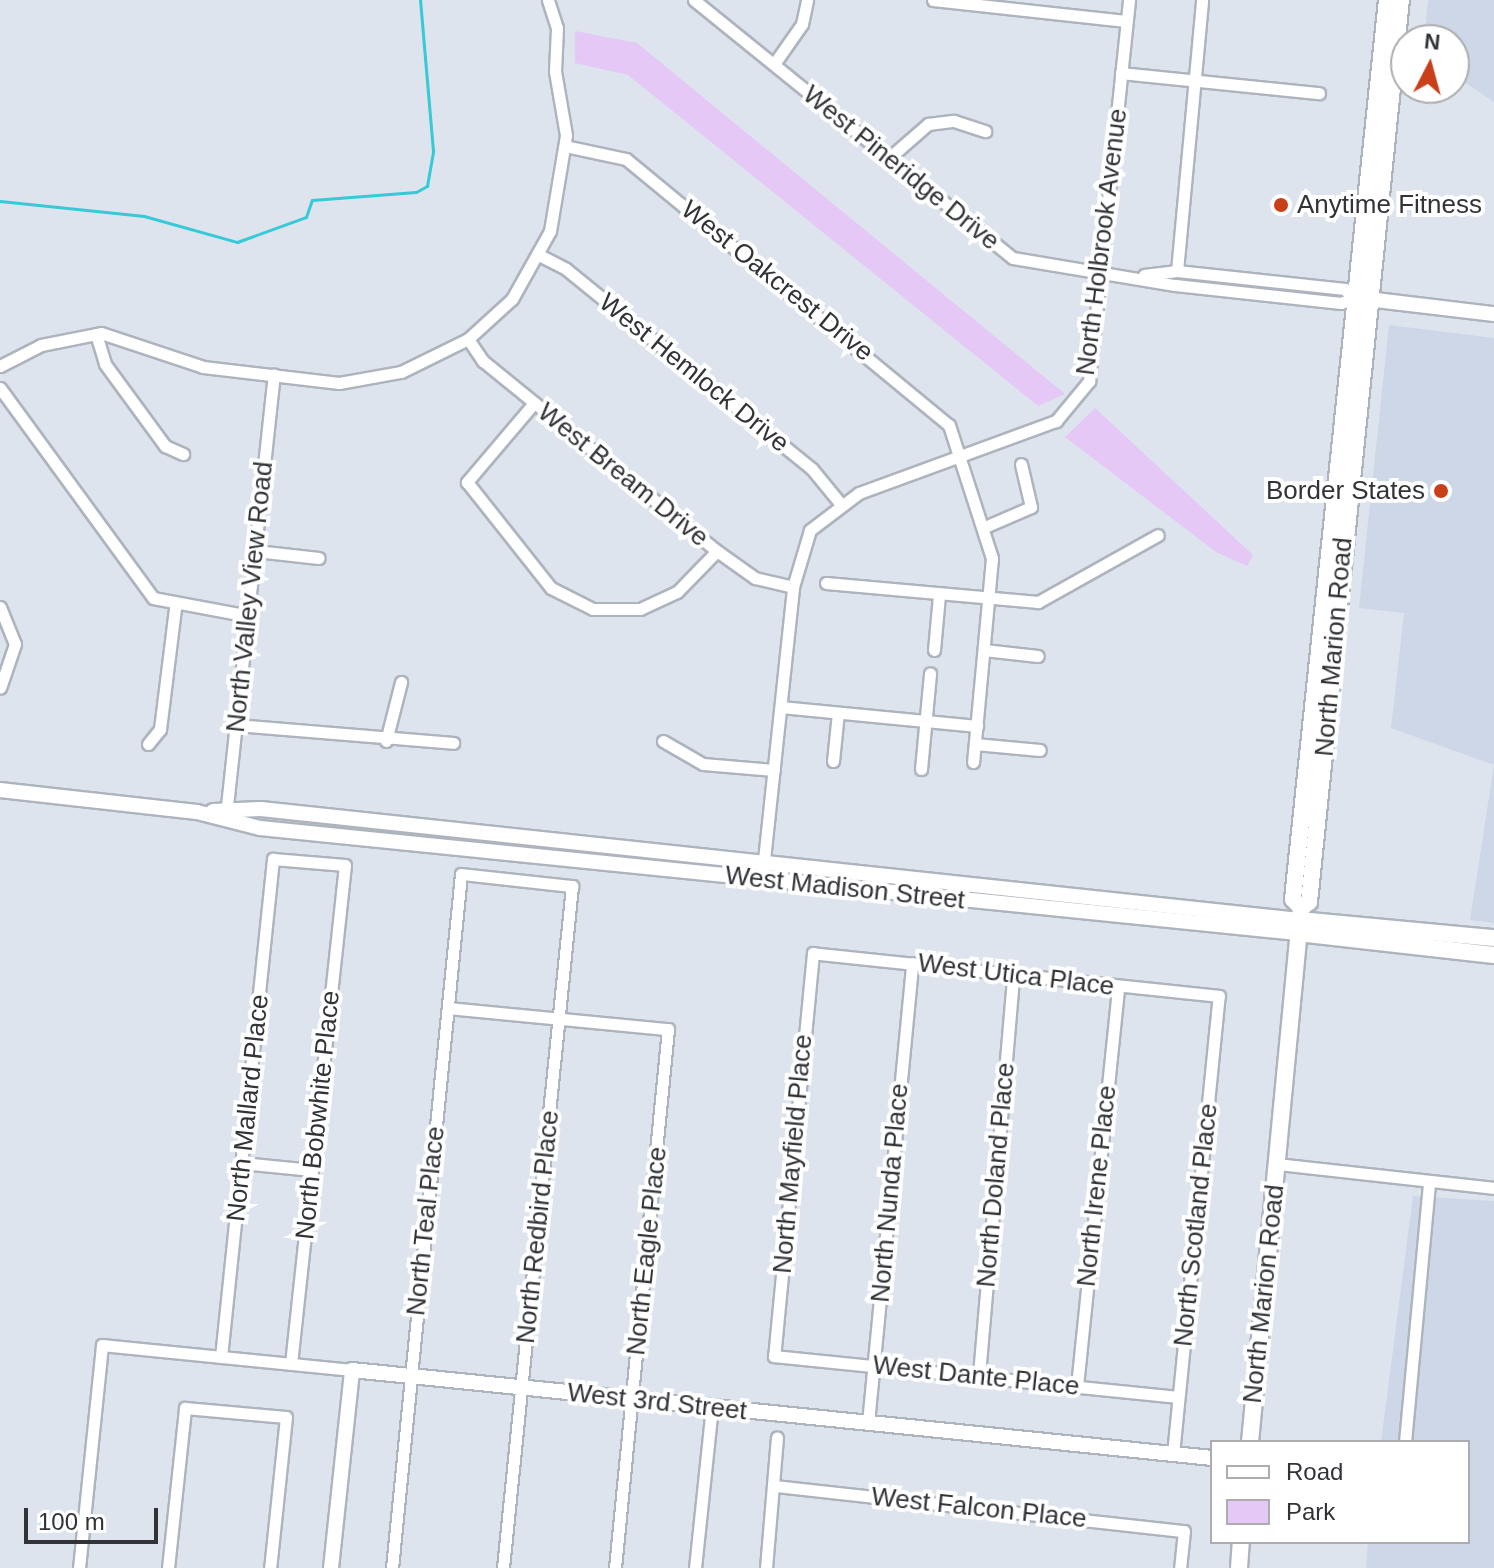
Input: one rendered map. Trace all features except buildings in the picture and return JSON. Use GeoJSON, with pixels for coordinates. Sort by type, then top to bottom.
{"type":"FeatureCollection","features":[{"type":"Feature","properties":{"kind":"main road","name":"North Marion Road"},"geometry":{"type":"LineString","coordinates":[[1250,1440],[1299,920],[1293,899],[1359,298],[1387,0]]}},
{"type":"Feature","properties":{"kind":"main road","name":"North Marion Road"},"geometry":{"type":"LineString","coordinates":[[1359,298],[1401,0]]}},
{"type":"Feature","properties":{"kind":"main road","name":"West Madison Street"},"geometry":{"type":"LineString","coordinates":[[1299,920],[1494,938]]}},
{"type":"Feature","properties":{"kind":"main road","name":"West Madison Street"},"geometry":{"type":"LineString","coordinates":[[1299,920],[1494,955]]}},
{"type":"Feature","properties":{"kind":"main road"},"geometry":{"type":"LineString","coordinates":[[1239,1568],[1241,1544]]}},
{"type":"Feature","properties":{"kind":"street"},"geometry":{"type":"LineString","coordinates":[[0,366],[41,345],[96,334],[193,365],[339,383],[382,378],[468,339],[512,299],[539,255],[565,146],[557,28],[548,0]]}},
{"type":"Feature","properties":{"kind":"street","name":"West Pineridge Drive"},"geometry":{"type":"LineString","coordinates":[[694,0],[1004,253],[1035,266],[1341,303],[1359,298]]}},
{"type":"Feature","properties":{"kind":"street"},"geometry":{"type":"LineString","coordinates":[[774,64],[802,24],[807,0]]}},
{"type":"Feature","properties":{"kind":"street"},"geometry":{"type":"LineString","coordinates":[[933,0],[1126,21]]}},
{"type":"Feature","properties":{"kind":"street","name":"North Holbrook Avenue"},"geometry":{"type":"LineString","coordinates":[[762,880],[793,587],[806,537],[839,502],[1056,421],[1078,402],[1090,374],[1129,0]]}},
{"type":"Feature","properties":{"kind":"street"},"geometry":{"type":"LineString","coordinates":[[1177,271],[1202,0]]}},
{"type":"Feature","properties":{"kind":"street"},"geometry":{"type":"LineString","coordinates":[[1121,73],[1319,93]]}},
{"type":"Feature","properties":{"kind":"street"},"geometry":{"type":"LineString","coordinates":[[889,158],[928,124],[954,121],[985,131]]}},
{"type":"Feature","properties":{"kind":"street","name":"West Oakcrest Drive"},"geometry":{"type":"LineString","coordinates":[[565,146],[631,163],[933,409],[961,454],[987,526],[989,601],[973,762]]}},
{"type":"Feature","properties":{"kind":"street","name":"West Hemlock Drive"},"geometry":{"type":"LineString","coordinates":[[539,255],[566,269],[812,469],[839,502]]}},
{"type":"Feature","properties":{"kind":"street","name":"West Pineridge Drive"},"geometry":{"type":"LineString","coordinates":[[1134,276],[1177,271],[1345,289],[1359,298]]}},
{"type":"Feature","properties":{"kind":"street"},"geometry":{"type":"LineString","coordinates":[[1359,298],[1494,314]]}},
{"type":"Feature","properties":{"kind":"street"},"geometry":{"type":"LineString","coordinates":[[96,334],[105,364],[165,446],[183,454]]}},
{"type":"Feature","properties":{"kind":"street","name":"West Bream Drive"},"geometry":{"type":"LineString","coordinates":[[468,339],[534,403],[717,551],[755,578],[793,587]]}},
{"type":"Feature","properties":{"kind":"street","name":"North Valley View Road"},"geometry":{"type":"LineString","coordinates":[[226,815],[274,375]]}},
{"type":"Feature","properties":{"kind":"street"},"geometry":{"type":"LineString","coordinates":[[0,388],[153,598],[175,608],[249,616]]}},
{"type":"Feature","properties":{"kind":"street"},"geometry":{"type":"LineString","coordinates":[[534,403],[467,482],[551,588],[593,609],[640,609],[677,592],[717,551]]}},
{"type":"Feature","properties":{"kind":"street"},"geometry":{"type":"LineString","coordinates":[[987,526],[1031,507],[1021,464]]}},
{"type":"Feature","properties":{"kind":"street"},"geometry":{"type":"LineString","coordinates":[[826,583],[989,601],[1049,598],[1158,535]]}},
{"type":"Feature","properties":{"kind":"street"},"geometry":{"type":"LineString","coordinates":[[256,551],[319,558]]}},
{"type":"Feature","properties":{"kind":"street"},"geometry":{"type":"LineString","coordinates":[[934,650],[939,595]]}},
{"type":"Feature","properties":{"kind":"street"},"geometry":{"type":"LineString","coordinates":[[0,607],[15,644],[0,688]]}},
{"type":"Feature","properties":{"kind":"street"},"geometry":{"type":"LineString","coordinates":[[148,744],[160,729],[175,608]]}},
{"type":"Feature","properties":{"kind":"street"},"geometry":{"type":"LineString","coordinates":[[984,650],[1038,656]]}},
{"type":"Feature","properties":{"kind":"street"},"geometry":{"type":"LineString","coordinates":[[921,769],[930,673]]}},
{"type":"Feature","properties":{"kind":"street"},"geometry":{"type":"LineString","coordinates":[[386,741],[401,682]]}},
{"type":"Feature","properties":{"kind":"street"},"geometry":{"type":"LineString","coordinates":[[781,707],[977,726]]}},
{"type":"Feature","properties":{"kind":"street"},"geometry":{"type":"LineString","coordinates":[[833,761],[838,713]]}},
{"type":"Feature","properties":{"kind":"street"},"geometry":{"type":"LineString","coordinates":[[236,725],[386,741],[453,743]]}},
{"type":"Feature","properties":{"kind":"street"},"geometry":{"type":"LineString","coordinates":[[663,741],[703,764],[774,770]]}},
{"type":"Feature","properties":{"kind":"street"},"geometry":{"type":"LineString","coordinates":[[975,744],[1040,750]]}},
{"type":"Feature","properties":{"kind":"street","name":"West Madison Street"},"geometry":{"type":"LineString","coordinates":[[0,790],[762,880],[1299,920]]}},
{"type":"Feature","properties":{"kind":"street","name":"West Madison Street"},"geometry":{"type":"LineString","coordinates":[[226,815],[764,861],[1299,920]]}},
{"type":"Feature","properties":{"kind":"street","name":"North Mallard Place"},"geometry":{"type":"LineString","coordinates":[[221,1357],[273,859],[345,865]]}},
{"type":"Feature","properties":{"kind":"street","name":"North Bobwhite Place"},"geometry":{"type":"LineString","coordinates":[[291,1364],[345,865]]}},
{"type":"Feature","properties":{"kind":"street","name":"North Redbird Place"},"geometry":{"type":"LineString","coordinates":[[461,874],[572,886],[503,1568]]}},
{"type":"Feature","properties":{"kind":"street","name":"North Teal Place"},"geometry":{"type":"LineString","coordinates":[[392,1568],[461,874]]}},
{"type":"Feature","properties":{"kind":"street","name":"West Utica Place"},"geometry":{"type":"LineString","coordinates":[[813,953],[1219,996]]}},
{"type":"Feature","properties":{"kind":"street","name":"North Mayfield Place"},"geometry":{"type":"LineString","coordinates":[[774,1356],[813,953]]}},
{"type":"Feature","properties":{"kind":"street","name":"North Nunda Place"},"geometry":{"type":"LineString","coordinates":[[868,1423],[912,963]]}},
{"type":"Feature","properties":{"kind":"street","name":"North Doland Place"},"geometry":{"type":"LineString","coordinates":[[979,1375],[1013,975]]}},
{"type":"Feature","properties":{"kind":"street","name":"North Irene Place"},"geometry":{"type":"LineString","coordinates":[[1077,1386],[1118,986]]}},
{"type":"Feature","properties":{"kind":"street","name":"North Scotland Place"},"geometry":{"type":"LineString","coordinates":[[1173,1454],[1219,996]]}},
{"type":"Feature","properties":{"kind":"street"},"geometry":{"type":"LineString","coordinates":[[448,1008],[559,1018]]}},
{"type":"Feature","properties":{"kind":"street","name":"North Eagle Place"},"geometry":{"type":"LineString","coordinates":[[559,1018],[668,1029],[615,1568]]}},
{"type":"Feature","properties":{"kind":"street"},"geometry":{"type":"LineString","coordinates":[[242,1163],[312,1170]]}},
{"type":"Feature","properties":{"kind":"street"},"geometry":{"type":"LineString","coordinates":[[1277,1164],[1494,1188]]}},
{"type":"Feature","properties":{"kind":"street"},"geometry":{"type":"LineString","coordinates":[[1405,1440],[1429,1181]]}},
{"type":"Feature","properties":{"kind":"street","name":"West 3rd Street"},"geometry":{"type":"LineString","coordinates":[[79,1568],[102,1345],[1210,1458]]}},
{"type":"Feature","properties":{"kind":"street","name":"West Dante Place"},"geometry":{"type":"LineString","coordinates":[[774,1356],[1178,1397]]}},
{"type":"Feature","properties":{"kind":"street"},"geometry":{"type":"LineString","coordinates":[[331,1568],[352,1370]]}},
{"type":"Feature","properties":{"kind":"street"},"geometry":{"type":"LineString","coordinates":[[695,1568],[712,1407]]}},
{"type":"Feature","properties":{"kind":"street"},"geometry":{"type":"LineString","coordinates":[[168,1568],[185,1408],[286,1417],[270,1568]]}},
{"type":"Feature","properties":{"kind":"street"},"geometry":{"type":"LineString","coordinates":[[766,1568],[777,1437]]}},
{"type":"Feature","properties":{"kind":"street","name":"West Falcon Place"},"geometry":{"type":"LineString","coordinates":[[775,1486],[1184,1531],[1180,1568]]}},
{"type":"Feature","properties":{"kind":"shaded area"},"geometry":{"type":"Polygon","coordinates":[[[1428,0],[1494,0],[1494,102],[1470,86],[1470,24],[1426,24],[1428,0]]]}},
{"type":"Feature","properties":{"kind":"shaded area"},"geometry":{"type":"Polygon","coordinates":[[[1389,325],[1494,338],[1494,765],[1391,728],[1404,613],[1359,608],[1389,325]]]}},
{"type":"Feature","properties":{"kind":"shaded area"},"geometry":{"type":"Polygon","coordinates":[[[1494,765],[1494,923],[1470,920],[1494,765]]]}},
{"type":"Feature","properties":{"kind":"shaded area"},"geometry":{"type":"Polygon","coordinates":[[[1413,1196],[1494,1201],[1494,1568],[1366,1568],[1368,1544],[1470,1544],[1470,1440],[1381,1440],[1413,1196]]]}},
{"type":"Feature","properties":{"kind":"green space"},"geometry":{"type":"Polygon","coordinates":[[[575,31],[637,43],[1065,394],[1038,406],[628,75],[575,63],[575,31]]]}},
{"type":"Feature","properties":{"kind":"green space"},"geometry":{"type":"Polygon","coordinates":[[[1095,408],[1253,555],[1247,566],[1216,552],[1065,437],[1095,408]]]}},
{"type":"Feature","properties":{"kind":"waterway"},"geometry":{"type":"LineString","coordinates":[[0,201],[144,216],[237,242],[306,217],[312,200],[416,192],[427,186],[433,151],[420,0]]}},
{"type":"Feature","properties":{"kind":"place","name":"Anytime Fitness"},"geometry":{"type":"Point","coordinates":[1281,205]}},
{"type":"Feature","properties":{"kind":"place","name":"Border States"},"geometry":{"type":"Point","coordinates":[1441,491]}}]}
